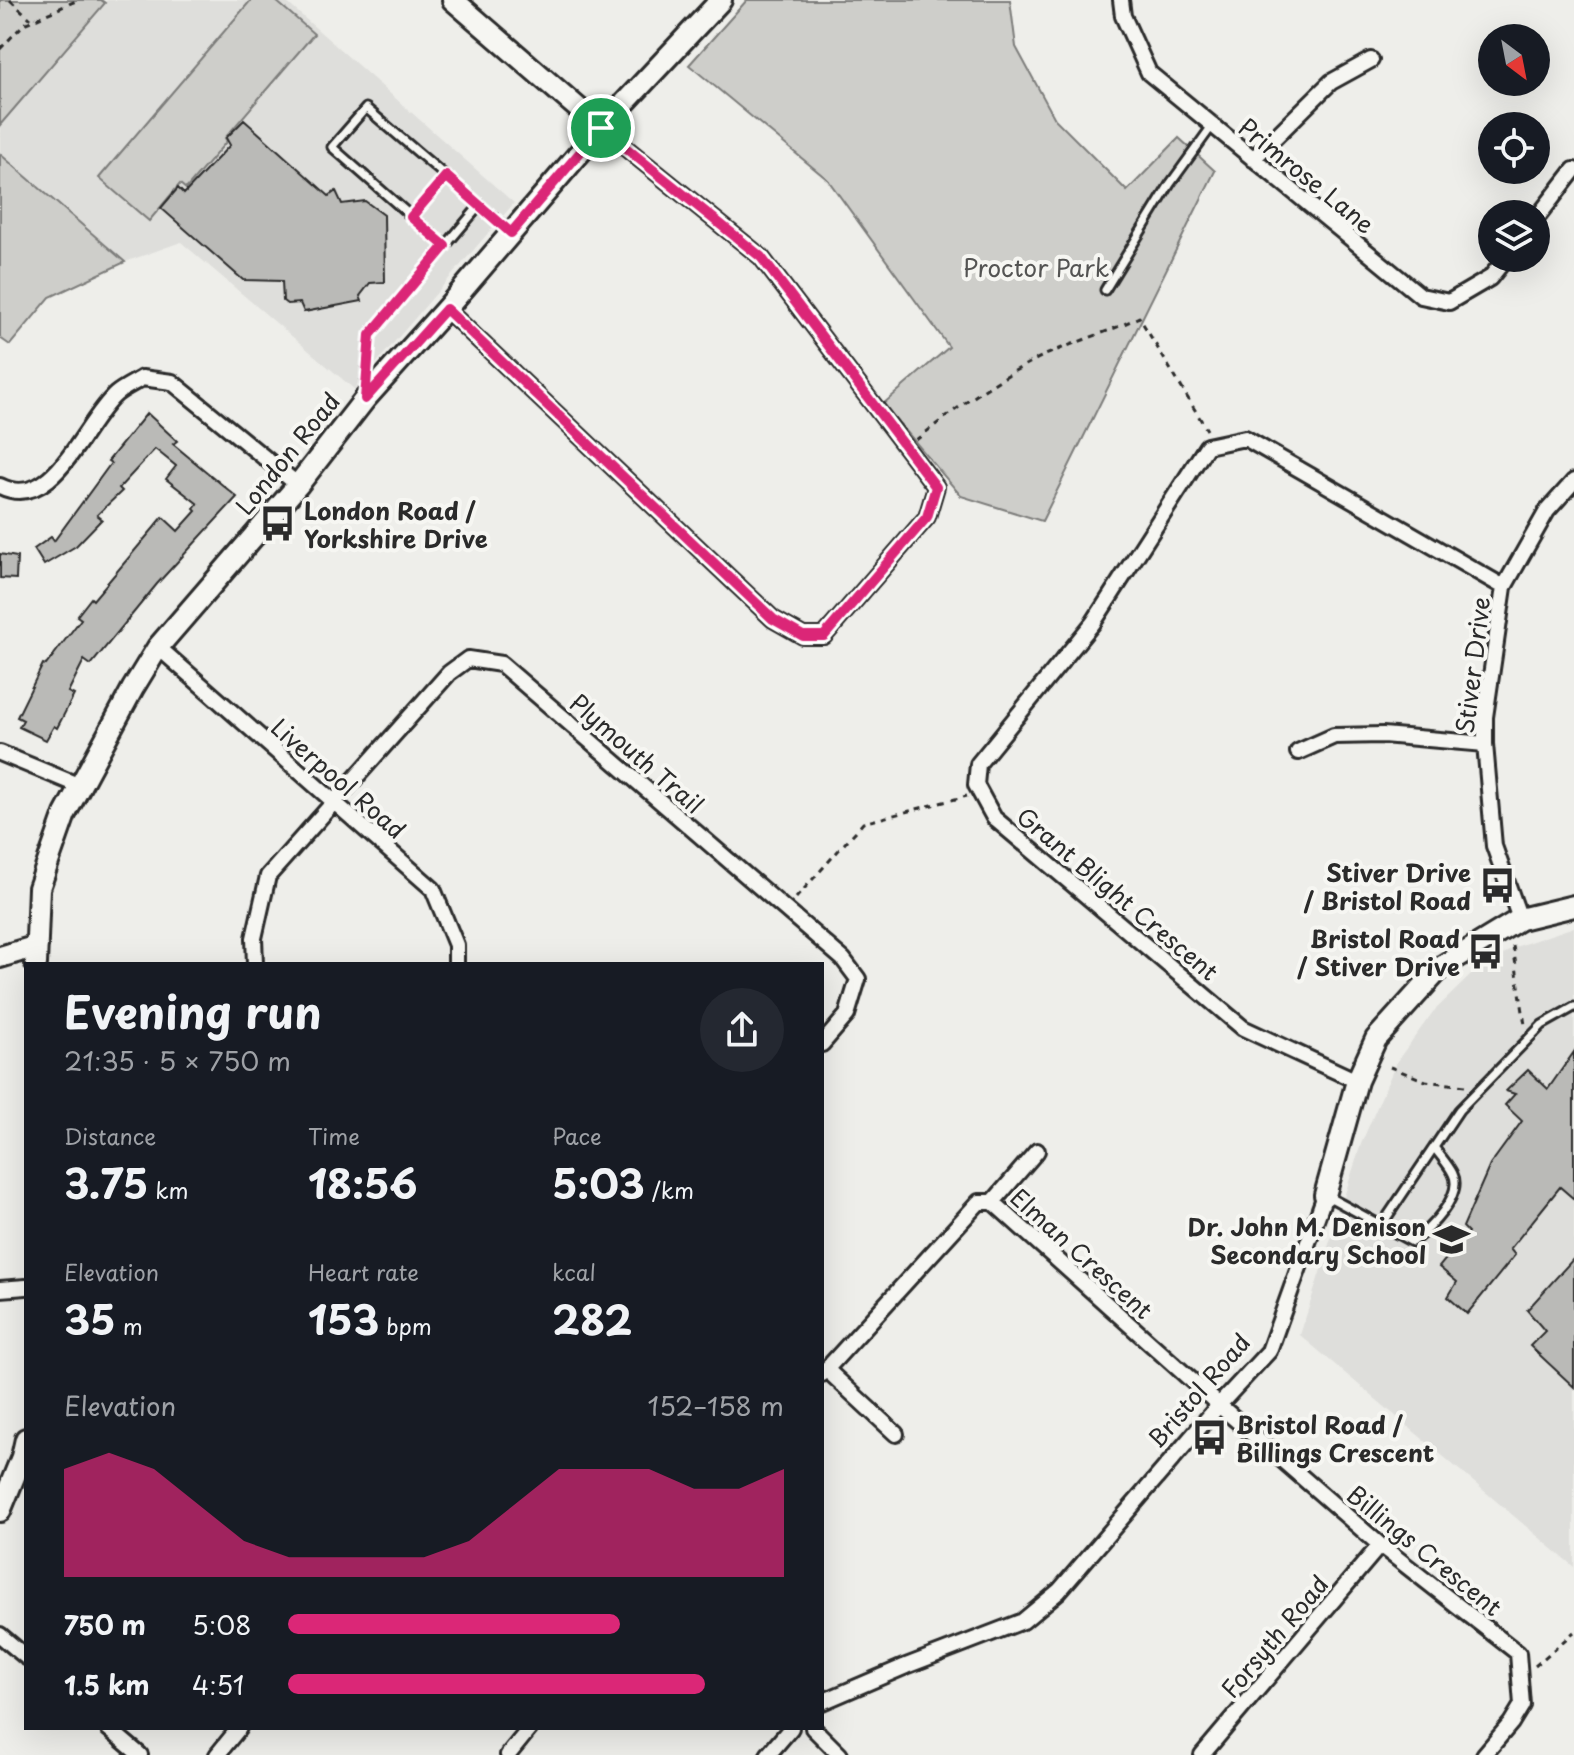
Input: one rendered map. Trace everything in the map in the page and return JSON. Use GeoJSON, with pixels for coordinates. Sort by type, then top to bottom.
{"type":"FeatureCollection","features":[{"type":"Feature","properties":{"kind":"street"},"geometry":{"type":"LineString","coordinates":[[446,309],[773,619],[803,636],[824,636],[927,517],[936,487],[761,257],[601,128],[453,0]]}},
{"type":"Feature","properties":{"kind":"street","name":"London Road"},"geometry":{"type":"LineString","coordinates":[[37,955],[39,888],[65,814],[158,647],[298,485],[365,399],[601,128],[721,0]]}},
{"type":"Feature","properties":{"kind":"street","name":"Primrose Lane"},"geometry":{"type":"LineString","coordinates":[[1121,0],[1123,16],[1149,73],[1421,296],[1449,302],[1495,272]]}},
{"type":"Feature","properties":{"kind":"street"},"geometry":{"type":"LineString","coordinates":[[1253,159],[1331,82],[1371,60]]}},
{"type":"Feature","properties":{"kind":"street"},"geometry":{"type":"LineString","coordinates":[[1550,201],[1574,170]]}},
{"type":"Feature","properties":{"kind":"street"},"geometry":{"type":"LineString","coordinates":[[0,486],[10,491],[32,492],[52,477],[115,395],[142,378],[172,382],[298,485]]}},
{"type":"Feature","properties":{"kind":"street"},"geometry":{"type":"LineString","coordinates":[[980,793],[976,785],[978,764],[1093,623],[1207,446],[1245,438],[1504,587]]}},
{"type":"Feature","properties":{"kind":"street","name":"Stiver Drive"},"geometry":{"type":"LineString","coordinates":[[1520,919],[1494,846],[1485,717],[1504,587],[1547,511],[1574,481]]}},
{"type":"Feature","properties":{"kind":"street","name":"Liverpool Road"},"geometry":{"type":"LineString","coordinates":[[158,647],[433,889],[456,945],[456,962]]}},
{"type":"Feature","properties":{"kind":"street","name":"Plymouth Trail"},"geometry":{"type":"LineString","coordinates":[[255,962],[254,938],[268,876],[449,673],[468,659],[501,664],[843,959],[858,979],[847,1015],[824,1042]]}},
{"type":"Feature","properties":{"kind":"street"},"geometry":{"type":"LineString","coordinates":[[1298,752],[1334,736],[1383,735],[1485,744]]}},
{"type":"Feature","properties":{"kind":"street"},"geometry":{"type":"LineString","coordinates":[[0,753],[80,786]]}},
{"type":"Feature","properties":{"kind":"street","name":"Grant Blight Crescent"},"geometry":{"type":"LineString","coordinates":[[980,793],[994,818],[1243,1028],[1357,1081]]}},
{"type":"Feature","properties":{"kind":"street","name":"Bristol Road"},"geometry":{"type":"LineString","coordinates":[[824,1701],[1023,1621],[1059,1591],[1269,1351],[1325,1195],[1357,1081],[1376,1039],[1441,967],[1520,919],[1574,906]]}},
{"type":"Feature","properties":{"kind":"street"},"geometry":{"type":"LineString","coordinates":[[0,957],[37,955]]}},
{"type":"Feature","properties":{"kind":"street"},"geometry":{"type":"LineString","coordinates":[[993,1202],[1037,1151]]}},
{"type":"Feature","properties":{"kind":"street","name":"Elman Crescent"},"geometry":{"type":"LineString","coordinates":[[824,1372],[979,1202],[993,1202],[1219,1405]]}},
{"type":"Feature","properties":{"kind":"street"},"geometry":{"type":"LineString","coordinates":[[0,1289],[24,1287]]}},
{"type":"Feature","properties":{"kind":"street"},"geometry":{"type":"LineString","coordinates":[[824,1372],[896,1434]]}},
{"type":"Feature","properties":{"kind":"street","name":"Billings Crescent"},"geometry":{"type":"LineString","coordinates":[[1219,1405],[1380,1545],[1518,1653],[1522,1705],[1484,1755]]}},
{"type":"Feature","properties":{"kind":"street"},"geometry":{"type":"LineString","coordinates":[[0,1511],[24,1448]]}},
{"type":"Feature","properties":{"kind":"street","name":"Forsyth Road"},"geometry":{"type":"LineString","coordinates":[[1202,1755],[1380,1545]]}},
{"type":"Feature","properties":{"kind":"street"},"geometry":{"type":"LineString","coordinates":[[0,1635],[24,1655]]}},
{"type":"Feature","properties":{"kind":"street"},"geometry":{"type":"LineString","coordinates":[[110,1730],[140,1755]]}},
{"type":"Feature","properties":{"kind":"street"},"geometry":{"type":"LineString","coordinates":[[217,1755],[237,1730]]}},
{"type":"Feature","properties":{"kind":"street"},"geometry":{"type":"LineString","coordinates":[[508,1755],[528,1730]]}},
{"type":"Feature","properties":{"kind":"street"},"geometry":{"type":"LineString","coordinates":[[768,1755],[789,1730]]}},
{"type":"Feature","properties":{"kind":"street"},"geometry":{"type":"LineString","coordinates":[[815,1730],[840,1755]]}},
{"type":"Feature","properties":{"kind":"lane"},"geometry":{"type":"LineString","coordinates":[[445,246],[332,147],[366,108],[511,233]]}},
{"type":"Feature","properties":{"kind":"lane"},"geometry":{"type":"LineString","coordinates":[[1105,290],[1170,184],[1212,126]]}},
{"type":"Feature","properties":{"kind":"lane"},"geometry":{"type":"LineString","coordinates":[[411,217],[446,176]]}},
{"type":"Feature","properties":{"kind":"lane"},"geometry":{"type":"LineString","coordinates":[[365,399],[370,335],[480,205]]}},
{"type":"Feature","properties":{"kind":"lane"},"geometry":{"type":"LineString","coordinates":[[1381,1226],[1459,1110],[1542,1025],[1574,1007]]}},
{"type":"Feature","properties":{"kind":"lane"},"geometry":{"type":"LineString","coordinates":[[1325,1195],[1412,1242],[1426,1231],[1454,1194],[1455,1177],[1434,1147]]}},
{"type":"Feature","properties":{"kind":"path"},"geometry":{"type":"LineString","coordinates":[[10,0],[32,20]]}},
{"type":"Feature","properties":{"kind":"path"},"geometry":{"type":"LineString","coordinates":[[0,49],[24,24],[78,0]]}},
{"type":"Feature","properties":{"kind":"path"},"geometry":{"type":"LineString","coordinates":[[905,449],[967,400],[1038,359],[1110,332],[1139,317],[1215,444]]}},
{"type":"Feature","properties":{"kind":"path"},"geometry":{"type":"LineString","coordinates":[[786,910],[863,823],[980,793]]}},
{"type":"Feature","properties":{"kind":"path"},"geometry":{"type":"LineString","coordinates":[[1513,946],[1527,1040]]}},
{"type":"Feature","properties":{"kind":"path"},"geometry":{"type":"LineString","coordinates":[[1390,1067],[1426,1081],[1481,1088]]}},
{"type":"Feature","properties":{"kind":"path"},"geometry":{"type":"LineString","coordinates":[[1520,1680],[1574,1632]]}},
{"type":"Feature","properties":{"kind":"shaded area"},"geometry":{"type":"Polygon","coordinates":[[[107,0],[284,0],[514,203],[354,389],[181,242],[125,262],[0,154],[0,125],[107,0]]]}},
{"type":"Feature","properties":{"kind":"shaded area","name":"Dr. John M. Denison Secondary School"},"geometry":{"type":"Polygon","coordinates":[[[1574,927],[1574,1567],[1300,1335],[1361,1144],[1397,1061],[1433,1012],[1472,974],[1515,947],[1574,927]]]}},
{"type":"Feature","properties":{"kind":"green space"},"geometry":{"type":"Polygon","coordinates":[[[0,0],[101,0],[105,3],[0,125],[0,0]]]}},
{"type":"Feature","properties":{"kind":"green space"},"geometry":{"type":"Polygon","coordinates":[[[251,0],[275,0],[314,34],[225,138],[227,141],[186,189],[180,184],[149,221],[99,178],[251,0]]]}},
{"type":"Feature","properties":{"kind":"green space","name":"Proctor Park"},"geometry":{"type":"Polygon","coordinates":[[[747,0],[1010,0],[1016,47],[1055,119],[1127,191],[1179,138],[1215,171],[1042,521],[961,496],[883,404],[949,347],[828,180],[689,65],[747,0]]]}},
{"type":"Feature","properties":{"kind":"green space"},"geometry":{"type":"Polygon","coordinates":[[[0,154],[125,262],[50,297],[10,345],[0,338],[0,154]]]}},
{"type":"Feature","properties":{"kind":"building"},"geometry":{"type":"Polygon","coordinates":[[[244,120],[329,196],[336,191],[342,204],[365,201],[384,215],[385,282],[370,283],[360,296],[362,301],[304,312],[300,303],[287,304],[283,301],[282,281],[243,280],[161,208],[178,188],[184,194],[230,145],[226,138],[244,120]]]}},
{"type":"Feature","properties":{"kind":"building"},"geometry":{"type":"Polygon","coordinates":[[[147,413],[177,441],[173,444],[237,497],[157,584],[91,665],[84,660],[68,692],[74,695],[57,728],[54,726],[46,740],[19,727],[23,720],[17,717],[43,664],[46,665],[81,619],[77,616],[91,598],[93,600],[163,517],[178,531],[196,511],[194,509],[198,504],[166,479],[176,466],[155,449],[119,488],[122,491],[97,515],[102,519],[76,546],[44,565],[34,549],[51,537],[54,541],[111,463],[108,461],[147,413]]]}},
{"type":"Feature","properties":{"kind":"building"},"geometry":{"type":"Polygon","coordinates":[[[0,554],[17,557],[16,579],[0,578],[0,554]]]}},
{"type":"Feature","properties":{"kind":"building"},"geometry":{"type":"Polygon","coordinates":[[[1574,1052],[1574,1199],[1560,1187],[1510,1249],[1515,1255],[1467,1314],[1448,1297],[1457,1282],[1439,1267],[1468,1232],[1463,1227],[1490,1165],[1522,1121],[1505,1105],[1515,1094],[1506,1091],[1528,1070],[1548,1089],[1574,1052]]]}},
{"type":"Feature","properties":{"kind":"building"},"geometry":{"type":"Polygon","coordinates":[[[1574,1258],[1574,1387],[1530,1346],[1545,1331],[1527,1310],[1574,1258]]]}},
{"type":"Feature","properties":{"kind":"place","name":"London Road / Yorkshire Drive"},"geometry":{"type":"Point","coordinates":[278,524]}},
{"type":"Feature","properties":{"kind":"place","name":"Stiver Drive / Bristol Road"},"geometry":{"type":"Point","coordinates":[1497,886]}},
{"type":"Feature","properties":{"kind":"place","name":"Bristol Road / Stiver Drive"},"geometry":{"type":"Point","coordinates":[1486,952]}},
{"type":"Feature","properties":{"kind":"place","name":"Dr. John M. Denison Secondary School"},"geometry":{"type":"Point","coordinates":[1452,1240]}},
{"type":"Feature","properties":{"kind":"place","name":"Bristol Road / Billings Crescent"},"geometry":{"type":"Point","coordinates":[1210,1438]}},
{"type":"Feature","properties":{"kind":"route"},"geometry":{"type":"LineString","coordinates":[[601,128],[761,257],[936,487],[927,517],[824,636],[803,636],[773,619],[446,309],[365,399],[370,335],[445,246],[411,217],[446,176],[511,233],[601,128]]}}]}
